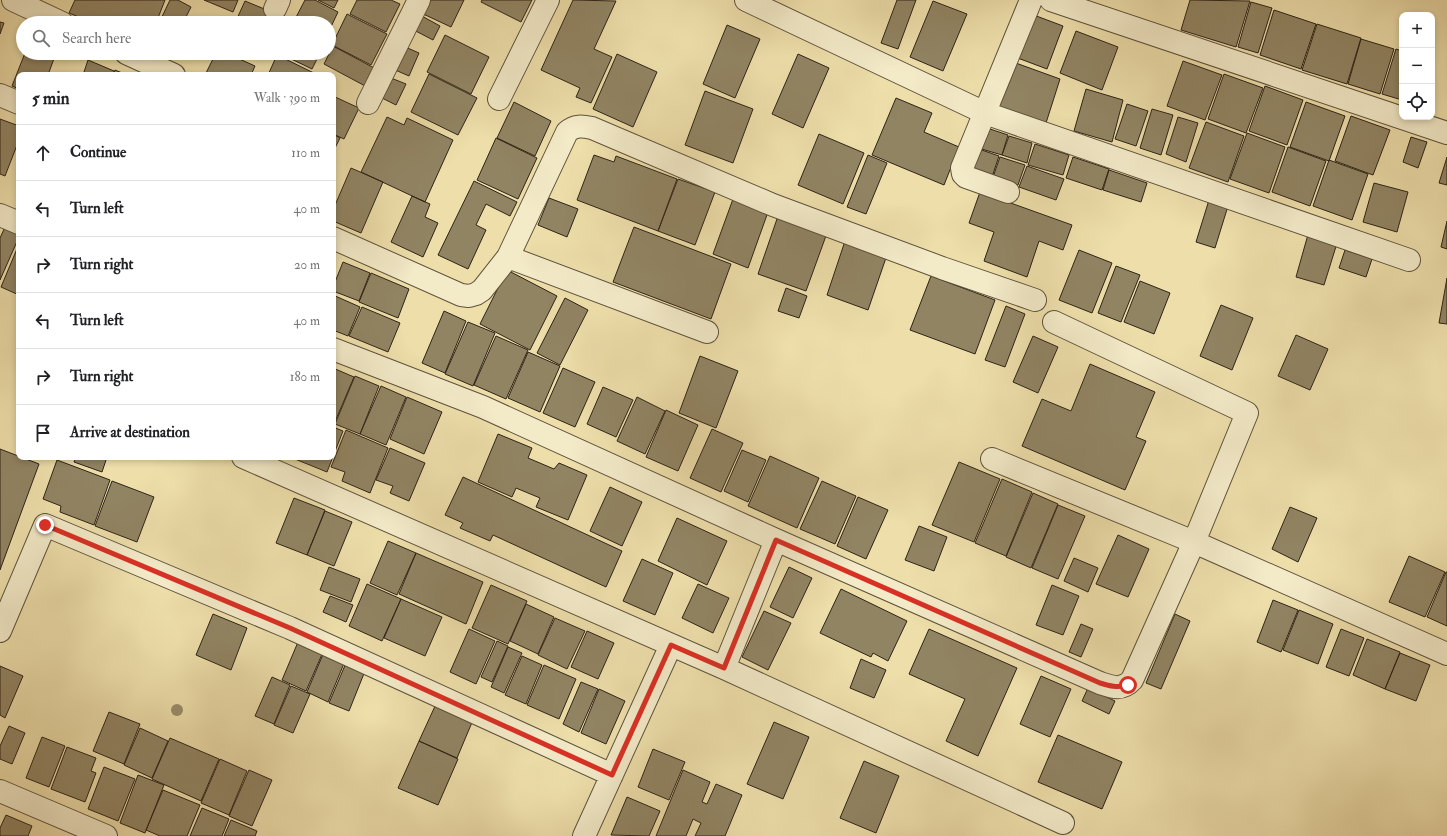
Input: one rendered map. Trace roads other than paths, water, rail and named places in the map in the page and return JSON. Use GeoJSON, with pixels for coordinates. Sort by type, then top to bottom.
{"type":"FeatureCollection","features":[{"type":"Feature","properties":{"kind":"street"},"geometry":{"type":"LineString","coordinates":[[13,0],[47,16]]}},
{"type":"Feature","properties":{"kind":"street"},"geometry":{"type":"LineString","coordinates":[[368,104],[419,0]]}},
{"type":"Feature","properties":{"kind":"street"},"geometry":{"type":"LineString","coordinates":[[499,99],[548,0]]}},
{"type":"Feature","properties":{"kind":"street"},"geometry":{"type":"LineString","coordinates":[[746,0],[985,113],[1409,260]]}},
{"type":"Feature","properties":{"kind":"street"},"geometry":{"type":"LineString","coordinates":[[1008,192],[966,177],[963,174],[962,168],[1031,0]]}},
{"type":"Feature","properties":{"kind":"street"},"geometry":{"type":"LineString","coordinates":[[1051,0],[1447,133]]}},
{"type":"Feature","properties":{"kind":"street"},"geometry":{"type":"LineString","coordinates":[[141,60],[167,72]]}},
{"type":"Feature","properties":{"kind":"street"},"geometry":{"type":"LineString","coordinates":[[0,95],[16,102]]}},
{"type":"Feature","properties":{"kind":"street"},"geometry":{"type":"LineString","coordinates":[[336,239],[461,295],[469,296],[476,294],[482,290],[508,257],[567,132],[572,128],[584,126],[592,128],[773,204],[942,268],[1035,300]]}},
{"type":"Feature","properties":{"kind":"street"},"geometry":{"type":"LineString","coordinates":[[0,215],[16,222]]}},
{"type":"Feature","properties":{"kind":"street"},"geometry":{"type":"LineString","coordinates":[[508,257],[707,332]]}},
{"type":"Feature","properties":{"kind":"street"},"geometry":{"type":"LineString","coordinates":[[336,350],[483,407],[776,540],[1100,683],[1120,688],[1128,685],[1132,680],[1194,542],[1247,412],[1054,322]]}},
{"type":"Feature","properties":{"kind":"street"},"geometry":{"type":"LineString","coordinates":[[992,459],[1194,542],[1447,654]]}},
{"type":"Feature","properties":{"kind":"street"},"geometry":{"type":"LineString","coordinates":[[250,460],[724,668],[1063,823]]}},
{"type":"Feature","properties":{"kind":"street"},"geometry":{"type":"LineString","coordinates":[[0,631],[45,525],[290,628],[612,775]]}},
{"type":"Feature","properties":{"kind":"street"},"geometry":{"type":"LineString","coordinates":[[724,668],[776,540]]}},
{"type":"Feature","properties":{"kind":"street"},"geometry":{"type":"LineString","coordinates":[[584,836],[671,645]]}},
{"type":"Feature","properties":{"kind":"street"},"geometry":{"type":"LineString","coordinates":[[0,791],[106,836]]}}]}
